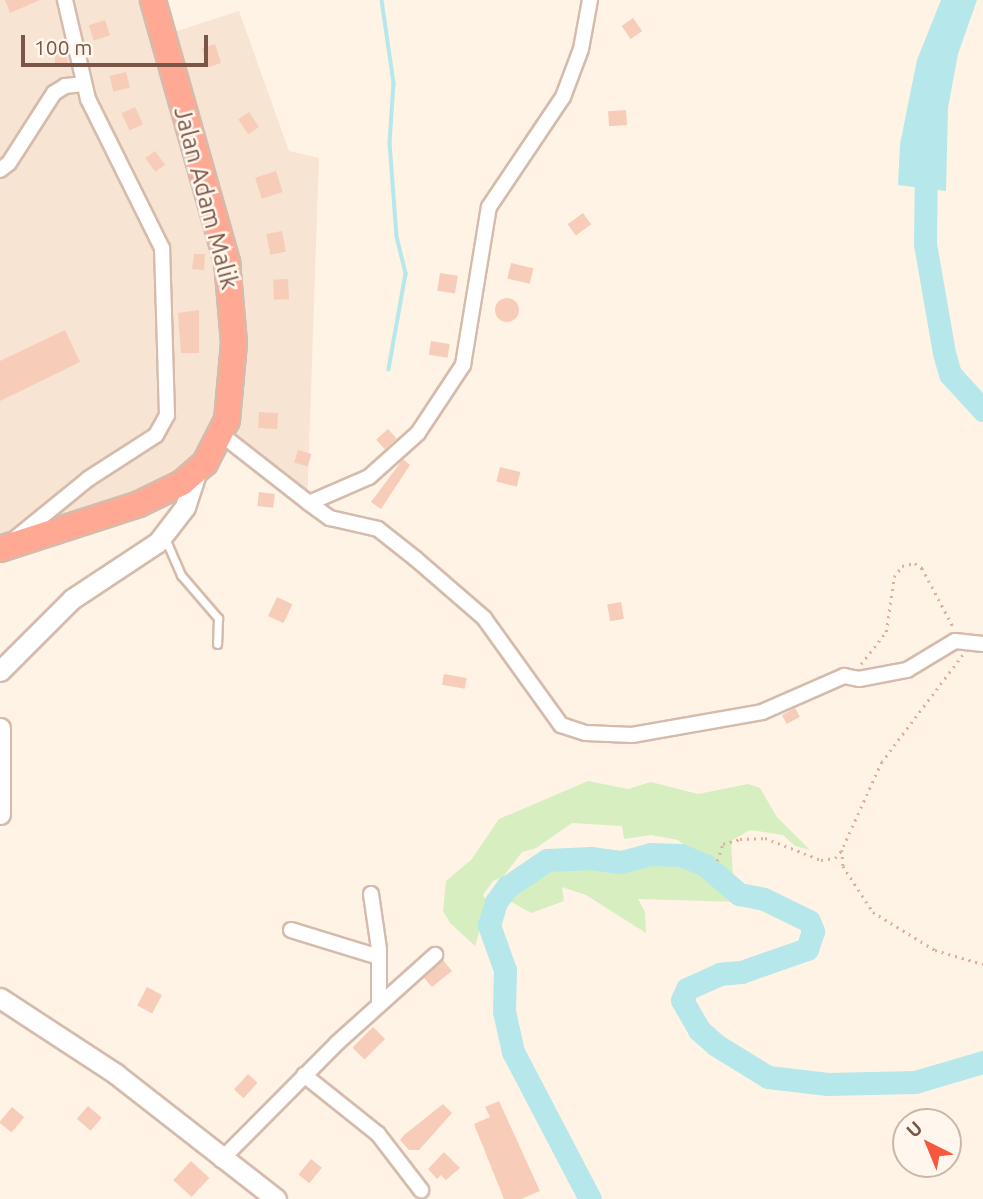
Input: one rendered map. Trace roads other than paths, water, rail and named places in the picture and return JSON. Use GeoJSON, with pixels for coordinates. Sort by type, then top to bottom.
{"type":"FeatureCollection","features":[{"type":"Feature","properties":{"kind":"highway","name":"Jalan Adam Malik"},"geometry":{"type":"LineString","coordinates":[[3,548],[139,504],[196,473],[222,435],[232,382],[233,301],[227,262],[153,0]]}},
{"type":"Feature","properties":{"kind":"street"},"geometry":{"type":"LineString","coordinates":[[3,548],[77,487],[150,439],[166,424],[162,248],[83,84],[65,0]]}},
{"type":"Feature","properties":{"kind":"street"},"geometry":{"type":"LineString","coordinates":[[309,503],[359,482],[387,463],[418,433],[458,376],[481,272],[489,207],[563,97],[581,49],[590,0]]}},
{"type":"Feature","properties":{"kind":"street"},"geometry":{"type":"LineString","coordinates":[[0,170],[9,163],[54,93],[65,86],[83,84]]}},
{"type":"Feature","properties":{"kind":"street"},"geometry":{"type":"LineString","coordinates":[[222,435],[295,497],[330,518],[383,531],[474,608],[502,640],[561,726],[607,735],[658,731],[706,719],[762,712],[844,676],[859,679],[907,670],[955,641],[983,643]]}},
{"type":"Feature","properties":{"kind":"street"},"geometry":{"type":"LineString","coordinates":[[0,671],[72,599],[164,536],[185,507],[196,473]]}},
{"type":"Feature","properties":{"kind":"street"},"geometry":{"type":"LineString","coordinates":[[0,728],[0,814]]}},
{"type":"Feature","properties":{"kind":"street"},"geometry":{"type":"LineString","coordinates":[[371,894],[379,957],[379,1003]]}},
{"type":"Feature","properties":{"kind":"street"},"geometry":{"type":"LineString","coordinates":[[291,930],[379,957]]}},
{"type":"Feature","properties":{"kind":"street"},"geometry":{"type":"LineString","coordinates":[[221,1160],[379,1003],[435,955]]}},
{"type":"Feature","properties":{"kind":"street"},"geometry":{"type":"LineString","coordinates":[[0,998],[116,1074],[221,1160],[276,1199]]}},
{"type":"Feature","properties":{"kind":"street"},"geometry":{"type":"LineString","coordinates":[[304,1075],[378,1134],[421,1190]]}},
{"type":"Feature","properties":{"kind":"lane"},"geometry":{"type":"LineString","coordinates":[[164,536],[181,575],[218,618],[217,644]]}},
{"type":"Feature","properties":{"kind":"water"},"geometry":{"type":"Polygon","coordinates":[[[941,0],[977,0],[958,54],[948,108],[946,191],[898,185],[900,144],[917,60],[941,0]]]}},
{"type":"Feature","properties":{"kind":"waterway"},"geometry":{"type":"LineString","coordinates":[[382,0],[394,83],[390,143],[397,237],[406,274],[389,369]]}},
{"type":"Feature","properties":{"kind":"waterway"},"geometry":{"type":"LineString","coordinates":[[926,160],[925,244],[944,353],[950,374],[983,410]]}},
{"type":"Feature","properties":{"kind":"waterway"},"geometry":{"type":"LineString","coordinates":[[590,1199],[513,1052],[504,1011],[505,970],[489,925],[496,902],[507,887],[547,860],[591,858],[621,862],[650,854],[681,855],[705,865],[739,894],[764,899],[809,921],[813,931],[807,949],[741,972],[720,974],[687,989],[682,1000],[699,1030],[716,1045],[768,1077],[828,1084],[915,1082],[983,1062]]}}]}
